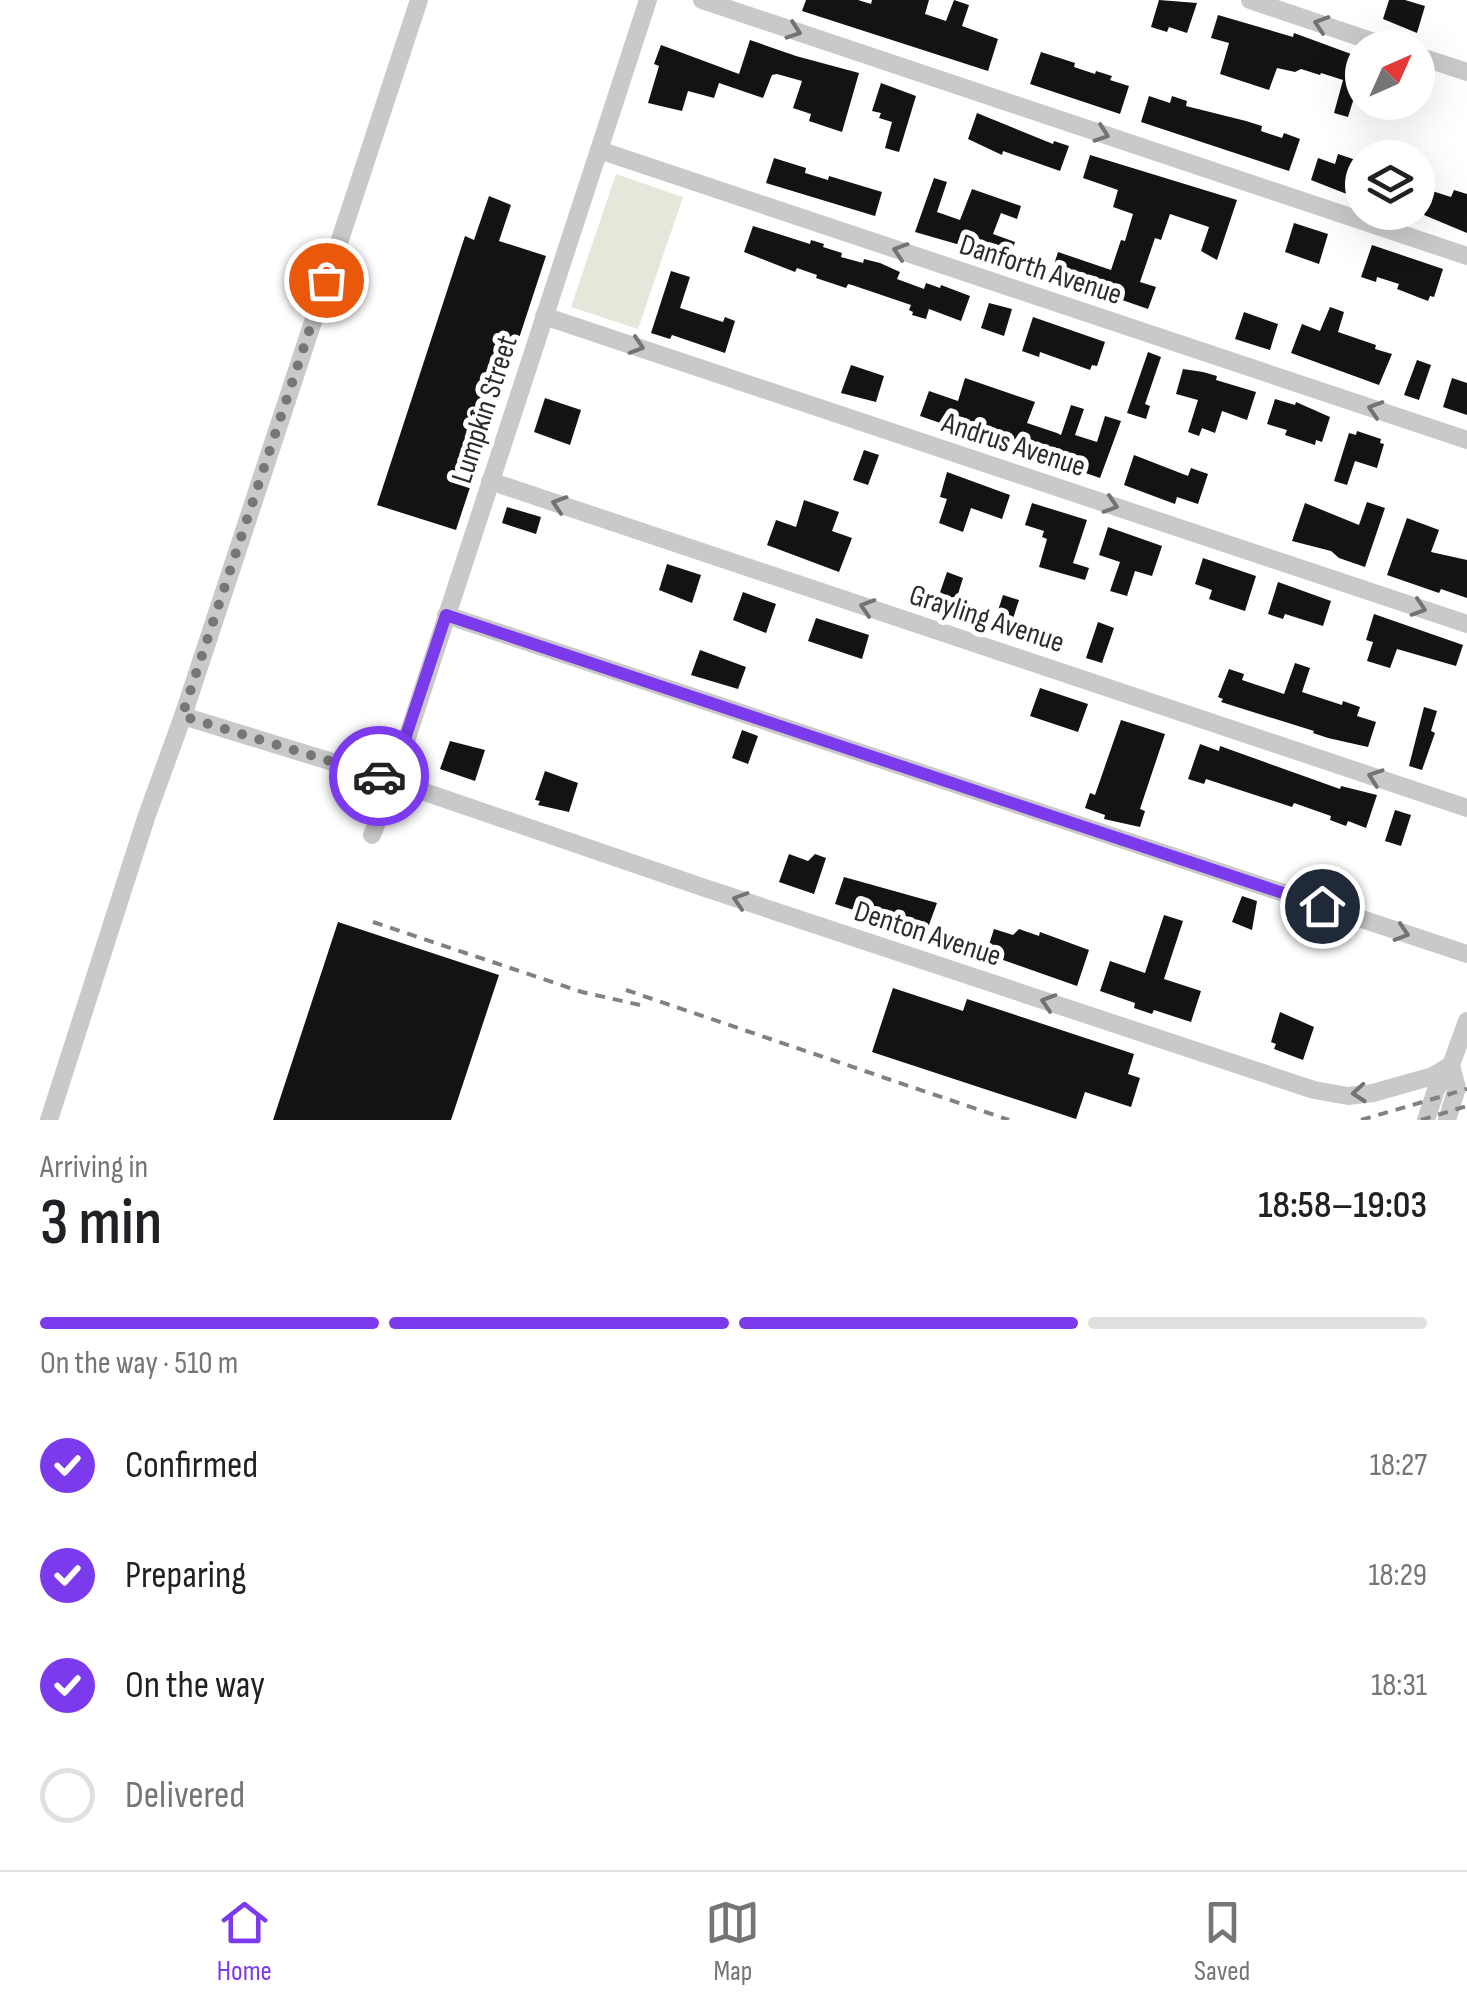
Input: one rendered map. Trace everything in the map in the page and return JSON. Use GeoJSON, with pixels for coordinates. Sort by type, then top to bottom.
{"type":"FeatureCollection","features":[{"type":"Feature","properties":{"kind":"street"},"geometry":{"type":"LineString","coordinates":[[50,1120],[146,818],[418,0]]}},
{"type":"Feature","properties":{"kind":"street","name":"Lumpkin Street"},"geometry":{"type":"LineString","coordinates":[[372,835],[648,0]]}},
{"type":"Feature","properties":{"kind":"street"},"geometry":{"type":"LineString","coordinates":[[702,0],[1467,256]]}},
{"type":"Feature","properties":{"kind":"street"},"geometry":{"type":"LineString","coordinates":[[1250,0],[1345,32]]}},
{"type":"Feature","properties":{"kind":"street"},"geometry":{"type":"LineString","coordinates":[[1435,62],[1467,72]]}},
{"type":"Feature","properties":{"kind":"street","name":"Danforth Avenue"},"geometry":{"type":"LineString","coordinates":[[598,150],[1467,440]]}},
{"type":"Feature","properties":{"kind":"street","name":"Andrus Avenue"},"geometry":{"type":"LineString","coordinates":[[544,316],[1467,624]]}},
{"type":"Feature","properties":{"kind":"street","name":"Grayling Avenue"},"geometry":{"type":"LineString","coordinates":[[490,481],[1467,808]]}},
{"type":"Feature","properties":{"kind":"street"},"geometry":{"type":"LineString","coordinates":[[446,615],[1467,954]]}},
{"type":"Feature","properties":{"kind":"street","name":"Denton Avenue"},"geometry":{"type":"LineString","coordinates":[[182,716],[391,781],[1314,1090],[1348,1096],[1373,1093],[1433,1076],[1451,1066]]}},
{"type":"Feature","properties":{"kind":"street"},"geometry":{"type":"LineString","coordinates":[[1426,1120],[1467,1021]]}},
{"type":"Feature","properties":{"kind":"street"},"geometry":{"type":"LineString","coordinates":[[1447,1120],[1457,1088],[1451,1066]]}},
{"type":"Feature","properties":{"kind":"shaded area"},"geometry":{"type":"Polygon","coordinates":[[[616,174],[683,197],[638,329],[571,307],[616,174]]]}},
{"type":"Feature","properties":{"kind":"building"},"geometry":{"type":"Polygon","coordinates":[[[806,0],[858,0],[871,4],[872,0],[929,0],[925,14],[946,21],[954,0],[969,5],[962,26],[998,39],[988,71],[802,11],[806,0]]]}},
{"type":"Feature","properties":{"kind":"building"},"geometry":{"type":"Polygon","coordinates":[[[1159,0],[1197,3],[1187,33],[1151,27],[1159,0]]]}},
{"type":"Feature","properties":{"kind":"building"},"geometry":{"type":"Polygon","coordinates":[[[1389,0],[1425,6],[1418,30],[1383,19],[1389,0]]]}},
{"type":"Feature","properties":{"kind":"building"},"geometry":{"type":"Polygon","coordinates":[[[1218,15],[1293,37],[1294,33],[1345,52],[1345,116],[1334,113],[1343,80],[1301,69],[1295,72],[1277,68],[1269,90],[1220,74],[1229,43],[1211,38],[1218,15]]]}},
{"type":"Feature","properties":{"kind":"building"},"geometry":{"type":"Polygon","coordinates":[[[750,40],[859,73],[842,132],[809,121],[811,114],[793,108],[802,81],[777,74],[772,75],[763,98],[719,83],[714,98],[688,91],[682,111],[648,103],[661,45],[739,74],[750,40]]]}},
{"type":"Feature","properties":{"kind":"building"},"geometry":{"type":"Polygon","coordinates":[[[1041,52],[1075,63],[1074,67],[1112,76],[1110,80],[1129,86],[1120,114],[1030,84],[1041,52]]]}},
{"type":"Feature","properties":{"kind":"building"},"geometry":{"type":"Polygon","coordinates":[[[881,83],[916,96],[899,152],[885,148],[892,122],[872,111],[881,83]]]}},
{"type":"Feature","properties":{"kind":"building"},"geometry":{"type":"Polygon","coordinates":[[[1149,96],[1170,103],[1172,96],[1187,101],[1186,106],[1262,126],[1261,131],[1282,138],[1284,133],[1300,139],[1289,171],[1141,122],[1149,96]]]}},
{"type":"Feature","properties":{"kind":"building"},"geometry":{"type":"Polygon","coordinates":[[[977,113],[1053,144],[1054,141],[1069,146],[1060,171],[1003,151],[1002,155],[968,139],[977,113]]]}},
{"type":"Feature","properties":{"kind":"building"},"geometry":{"type":"Polygon","coordinates":[[[1338,154],[1345,156],[1345,193],[1311,180],[1318,158],[1335,164],[1338,154]]]}},
{"type":"Feature","properties":{"kind":"building"},"geometry":{"type":"Polygon","coordinates":[[[1090,155],[1237,200],[1217,260],[1201,251],[1209,227],[1170,214],[1161,240],[1155,238],[1140,282],[1156,287],[1148,309],[1053,276],[1058,252],[1111,270],[1121,240],[1125,241],[1133,214],[1113,207],[1118,190],[1083,178],[1090,155]]]}},
{"type":"Feature","properties":{"kind":"building"},"geometry":{"type":"Polygon","coordinates":[[[774,158],[806,168],[805,173],[882,192],[875,216],[766,183],[774,158]]]}},
{"type":"Feature","properties":{"kind":"building"},"geometry":{"type":"Polygon","coordinates":[[[934,178],[947,182],[937,212],[960,220],[972,189],[1021,206],[1017,219],[1001,213],[993,234],[1015,242],[1007,265],[967,247],[915,232],[934,178]]]}},
{"type":"Feature","properties":{"kind":"building"},"geometry":{"type":"Polygon","coordinates":[[[1454,190],[1467,194],[1467,233],[1435,220],[1435,192],[1451,197],[1454,190]]]}},
{"type":"Feature","properties":{"kind":"building"},"geometry":{"type":"Polygon","coordinates":[[[489,196],[511,205],[499,241],[546,256],[456,530],[377,505],[465,236],[474,240],[489,196]]]}},
{"type":"Feature","properties":{"kind":"building"},"geometry":{"type":"Polygon","coordinates":[[[1294,223],[1328,234],[1319,264],[1285,252],[1294,223]]]}},
{"type":"Feature","properties":{"kind":"building"},"geometry":{"type":"Polygon","coordinates":[[[753,226],[810,244],[811,240],[824,244],[823,247],[842,253],[841,257],[880,263],[900,272],[897,279],[924,289],[926,283],[940,288],[941,285],[970,296],[961,321],[929,309],[926,319],[912,315],[911,305],[852,285],[846,288],[797,268],[795,272],[744,252],[753,226]]]}},
{"type":"Feature","properties":{"kind":"building"},"geometry":{"type":"Polygon","coordinates":[[[1372,245],[1443,269],[1434,297],[1430,296],[1428,301],[1397,289],[1399,284],[1361,277],[1372,245]]]}},
{"type":"Feature","properties":{"kind":"building"},"geometry":{"type":"Polygon","coordinates":[[[671,271],[690,277],[680,308],[723,322],[725,317],[735,321],[725,353],[672,335],[670,339],[651,333],[671,271]]]}},
{"type":"Feature","properties":{"kind":"building"},"geometry":{"type":"Polygon","coordinates":[[[989,303],[1012,309],[1004,336],[981,328],[989,303]]]}},
{"type":"Feature","properties":{"kind":"building"},"geometry":{"type":"Polygon","coordinates":[[[1330,307],[1344,312],[1338,332],[1392,354],[1379,385],[1291,353],[1302,324],[1320,331],[1330,307]]]}},
{"type":"Feature","properties":{"kind":"building"},"geometry":{"type":"Polygon","coordinates":[[[1244,312],[1278,324],[1270,350],[1235,339],[1244,312]]]}},
{"type":"Feature","properties":{"kind":"building"},"geometry":{"type":"Polygon","coordinates":[[[1033,317],[1105,342],[1097,366],[1092,365],[1090,370],[1040,352],[1039,357],[1022,351],[1033,317]]]}},
{"type":"Feature","properties":{"kind":"building"},"geometry":{"type":"Polygon","coordinates":[[[1148,352],[1161,357],[1145,404],[1150,406],[1146,419],[1127,413],[1148,352]]]}},
{"type":"Feature","properties":{"kind":"building"},"geometry":{"type":"Polygon","coordinates":[[[1417,360],[1431,365],[1419,400],[1404,395],[1417,360]]]}},
{"type":"Feature","properties":{"kind":"building"},"geometry":{"type":"Polygon","coordinates":[[[851,365],[884,376],[876,402],[841,393],[851,365]]]}},
{"type":"Feature","properties":{"kind":"building"},"geometry":{"type":"Polygon","coordinates":[[[1183,369],[1217,376],[1216,380],[1256,392],[1247,420],[1222,411],[1215,433],[1202,428],[1199,436],[1188,432],[1198,400],[1176,394],[1183,369]]]}},
{"type":"Feature","properties":{"kind":"building"},"geometry":{"type":"Polygon","coordinates":[[[965,378],[1035,402],[1027,423],[1061,435],[1071,405],[1084,409],[1075,435],[1097,442],[1105,416],[1121,421],[1100,478],[920,416],[929,391],[958,401],[965,378]]]}},
{"type":"Feature","properties":{"kind":"building"},"geometry":{"type":"Polygon","coordinates":[[[1452,378],[1467,383],[1467,415],[1443,407],[1452,378]]]}},
{"type":"Feature","properties":{"kind":"building"},"geometry":{"type":"Polygon","coordinates":[[[545,398],[581,410],[570,445],[534,432],[545,398]]]}},
{"type":"Feature","properties":{"kind":"building"},"geometry":{"type":"Polygon","coordinates":[[[1275,399],[1295,405],[1296,402],[1330,417],[1322,442],[1316,440],[1315,445],[1267,424],[1275,399]]]}},
{"type":"Feature","properties":{"kind":"building"},"geometry":{"type":"Polygon","coordinates":[[[1357,431],[1381,439],[1384,444],[1377,468],[1355,461],[1347,485],[1334,481],[1349,433],[1356,435],[1357,431]]]}},
{"type":"Feature","properties":{"kind":"building"},"geometry":{"type":"Polygon","coordinates":[[[864,450],[879,455],[868,485],[853,480],[864,450]]]}},
{"type":"Feature","properties":{"kind":"building"},"geometry":{"type":"Polygon","coordinates":[[[1134,455],[1188,476],[1191,468],[1208,474],[1198,504],[1177,497],[1175,504],[1124,485],[1134,455]]]}},
{"type":"Feature","properties":{"kind":"building"},"geometry":{"type":"Polygon","coordinates":[[[947,472],[1010,495],[1002,519],[971,508],[963,532],[939,523],[947,499],[940,497],[947,472]]]}},
{"type":"Feature","properties":{"kind":"building"},"geometry":{"type":"Polygon","coordinates":[[[804,500],[839,512],[832,531],[852,538],[839,572],[767,545],[776,520],[796,527],[804,500]]]}},
{"type":"Feature","properties":{"kind":"building"},"geometry":{"type":"Polygon","coordinates":[[[1367,502],[1385,508],[1365,567],[1331,551],[1292,541],[1305,503],[1359,525],[1367,502]]]}},
{"type":"Feature","properties":{"kind":"building"},"geometry":{"type":"Polygon","coordinates":[[[1032,503],[1087,520],[1073,563],[1089,568],[1085,580],[1039,567],[1047,539],[1042,537],[1044,531],[1025,525],[1032,503]]]}},
{"type":"Feature","properties":{"kind":"building"},"geometry":{"type":"Polygon","coordinates":[[[507,507],[541,517],[536,534],[502,523],[507,507]]]}},
{"type":"Feature","properties":{"kind":"building"},"geometry":{"type":"Polygon","coordinates":[[[1407,518],[1439,530],[1431,552],[1467,560],[1467,598],[1387,575],[1407,518]]]}},
{"type":"Feature","properties":{"kind":"building"},"geometry":{"type":"Polygon","coordinates":[[[1108,527],[1162,546],[1152,576],[1135,571],[1127,596],[1110,591],[1120,562],[1099,555],[1108,527]]]}},
{"type":"Feature","properties":{"kind":"building"},"geometry":{"type":"Polygon","coordinates":[[[1203,558],[1256,576],[1245,611],[1209,599],[1212,590],[1195,584],[1203,558]]]}},
{"type":"Feature","properties":{"kind":"building"},"geometry":{"type":"Polygon","coordinates":[[[667,564],[701,575],[692,603],[659,590],[667,564]]]}},
{"type":"Feature","properties":{"kind":"building"},"geometry":{"type":"Polygon","coordinates":[[[947,572],[963,578],[953,610],[936,604],[947,572]]]}},
{"type":"Feature","properties":{"kind":"building"},"geometry":{"type":"Polygon","coordinates":[[[1278,582],[1331,601],[1323,626],[1285,614],[1283,619],[1268,614],[1278,582]]]}},
{"type":"Feature","properties":{"kind":"building"},"geometry":{"type":"Polygon","coordinates":[[[743,592],[776,604],[766,633],[733,620],[743,592]]]}},
{"type":"Feature","properties":{"kind":"building"},"geometry":{"type":"Polygon","coordinates":[[[1003,595],[1019,600],[1009,631],[993,626],[1003,595]]]}},
{"type":"Feature","properties":{"kind":"building"},"geometry":{"type":"Polygon","coordinates":[[[1374,614],[1463,645],[1456,666],[1397,649],[1390,668],[1367,661],[1373,642],[1366,640],[1374,614]]]}},
{"type":"Feature","properties":{"kind":"building"},"geometry":{"type":"Polygon","coordinates":[[[816,618],[869,635],[862,659],[808,641],[816,618]]]}},
{"type":"Feature","properties":{"kind":"building"},"geometry":{"type":"Polygon","coordinates":[[[1098,622],[1114,628],[1102,663],[1086,658],[1098,622]]]}},
{"type":"Feature","properties":{"kind":"building"},"geometry":{"type":"Polygon","coordinates":[[[700,650],[746,667],[738,689],[691,675],[700,650]]]}},
{"type":"Feature","properties":{"kind":"building"},"geometry":{"type":"Polygon","coordinates":[[[1295,663],[1310,668],[1302,692],[1360,707],[1357,716],[1376,722],[1368,747],[1313,733],[1221,702],[1223,699],[1218,697],[1229,669],[1244,674],[1242,680],[1284,694],[1295,663]]]}},
{"type":"Feature","properties":{"kind":"building"},"geometry":{"type":"Polygon","coordinates":[[[1040,688],[1088,704],[1078,732],[1030,716],[1040,688]]]}},
{"type":"Feature","properties":{"kind":"building"},"geometry":{"type":"Polygon","coordinates":[[[1424,707],[1437,711],[1431,731],[1435,733],[1422,770],[1409,766],[1424,707]]]}},
{"type":"Feature","properties":{"kind":"building"},"geometry":{"type":"Polygon","coordinates":[[[1121,720],[1165,734],[1140,809],[1145,811],[1140,827],[1104,819],[1105,815],[1085,808],[1090,793],[1095,795],[1121,720]]]}},
{"type":"Feature","properties":{"kind":"building"},"geometry":{"type":"Polygon","coordinates":[[[742,730],[758,736],[748,764],[732,758],[742,730]]]}},
{"type":"Feature","properties":{"kind":"building"},"geometry":{"type":"Polygon","coordinates":[[[450,741],[485,750],[475,781],[440,769],[450,741]]]}},
{"type":"Feature","properties":{"kind":"building"},"geometry":{"type":"Polygon","coordinates":[[[1200,744],[1219,751],[1220,746],[1340,789],[1341,786],[1377,795],[1366,828],[1348,821],[1346,826],[1330,820],[1331,816],[1294,803],[1292,807],[1206,779],[1204,784],[1188,779],[1200,744]]]}},
{"type":"Feature","properties":{"kind":"building"},"geometry":{"type":"Polygon","coordinates":[[[545,771],[578,783],[569,812],[538,805],[540,801],[535,800],[545,771]]]}},
{"type":"Feature","properties":{"kind":"building"},"geometry":{"type":"Polygon","coordinates":[[[1395,810],[1411,815],[1401,846],[1385,841],[1395,810]]]}},
{"type":"Feature","properties":{"kind":"building"},"geometry":{"type":"Polygon","coordinates":[[[789,854],[808,861],[815,854],[826,858],[814,894],[779,882],[789,854]]]}},
{"type":"Feature","properties":{"kind":"building"},"geometry":{"type":"Polygon","coordinates":[[[844,877],[937,903],[926,933],[835,904],[844,877]]]}},
{"type":"Feature","properties":{"kind":"building"},"geometry":{"type":"Polygon","coordinates":[[[1242,896],[1257,901],[1252,930],[1232,922],[1242,896]]]}},
{"type":"Feature","properties":{"kind":"building"},"geometry":{"type":"Polygon","coordinates":[[[1164,915],[1183,921],[1164,979],[1201,991],[1191,1022],[1134,1008],[1135,1003],[1100,991],[1110,961],[1145,973],[1164,915]]]}},
{"type":"Feature","properties":{"kind":"building"},"geometry":{"type":"Polygon","coordinates":[[[338,922],[499,975],[451,1120],[273,1120],[338,922]]]}},
{"type":"Feature","properties":{"kind":"building"},"geometry":{"type":"Polygon","coordinates":[[[994,929],[1013,935],[1019,929],[1039,936],[1040,932],[1089,950],[1077,986],[986,954],[994,929]]]}},
{"type":"Feature","properties":{"kind":"building"},"geometry":{"type":"Polygon","coordinates":[[[893,988],[963,1011],[967,999],[1134,1054],[1128,1074],[1140,1078],[1131,1107],[1085,1092],[1076,1119],[872,1052],[893,988]]]}},
{"type":"Feature","properties":{"kind":"building"},"geometry":{"type":"Polygon","coordinates":[[[1280,1012],[1314,1027],[1303,1060],[1274,1049],[1276,1044],[1271,1042],[1280,1012]]]}},
{"type":"Feature","properties":{"kind":"railway"},"geometry":{"type":"LineString","coordinates":[[373,922],[582,992],[640,1005]]}},
{"type":"Feature","properties":{"kind":"railway"},"geometry":{"type":"LineString","coordinates":[[626,990],[1009,1120]]}},
{"type":"Feature","properties":{"kind":"railway"},"geometry":{"type":"LineString","coordinates":[[1361,1120],[1467,1089]]}},
{"type":"Feature","properties":{"kind":"railway"},"geometry":{"type":"LineString","coordinates":[[1421,1120],[1467,1106]]}},
{"type":"Feature","properties":{"kind":"way so far"},"geometry":{"type":"LineString","coordinates":[[326,280],[182,716],[379,776]]}},
{"type":"Feature","properties":{"kind":"route"},"geometry":{"type":"LineString","coordinates":[[379,776],[391,781],[446,615],[1322,906]]}}]}
